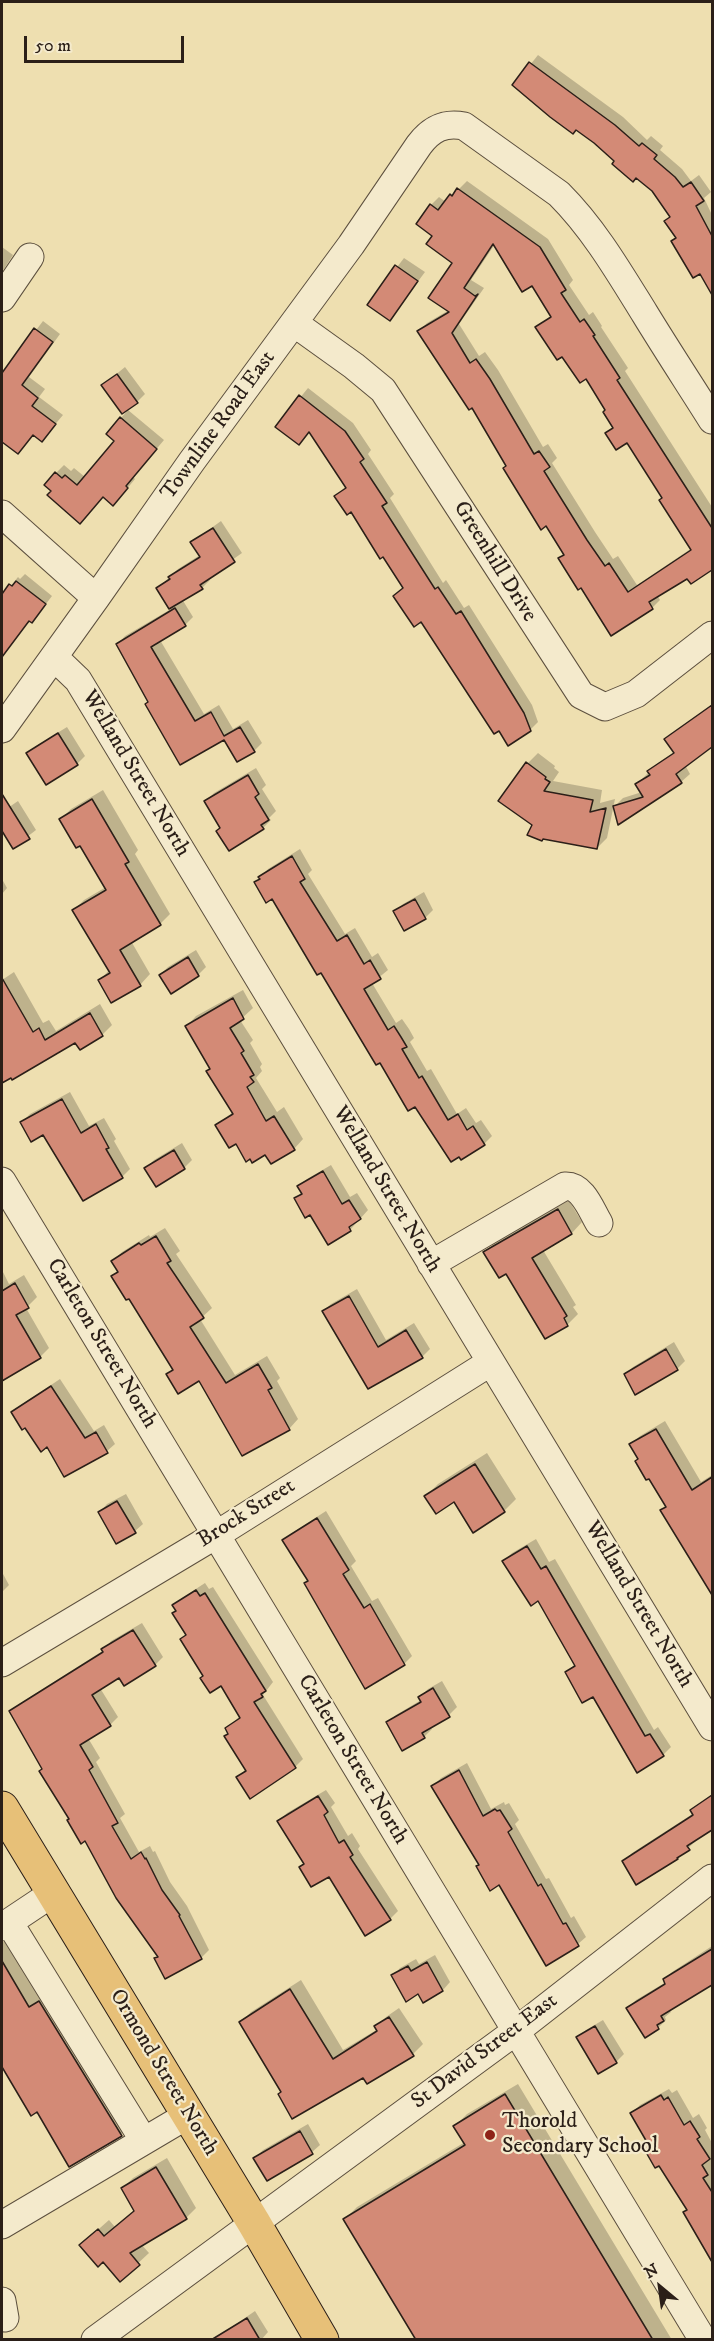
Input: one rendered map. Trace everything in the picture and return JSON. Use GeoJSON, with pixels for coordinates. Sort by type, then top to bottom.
{"type":"FeatureCollection","features":[{"type":"Feature","properties":{"kind":"main road","name":"Ormond Street North"},"geometry":{"type":"LineString","coordinates":[[2,1808],[254,2223],[322,2340]]}},
{"type":"Feature","properties":{"kind":"street","name":"Townline Road East"},"geometry":{"type":"LineString","coordinates":[[2,729],[426,136],[439,127],[452,124],[464,126],[559,194],[572,207],[620,272],[712,420]]}},
{"type":"Feature","properties":{"kind":"street"},"geometry":{"type":"LineString","coordinates":[[2,298],[30,257]]}},
{"type":"Feature","properties":{"kind":"street","name":"Greenhill Drive"},"geometry":{"type":"LineString","coordinates":[[294,323],[383,390],[580,695],[605,707],[636,694],[712,634]]}},
{"type":"Feature","properties":{"kind":"street"},"geometry":{"type":"LineString","coordinates":[[2,513],[96,598]]}},
{"type":"Feature","properties":{"kind":"street","name":"Welland Street North"},"geometry":{"type":"LineString","coordinates":[[54,657],[78,680],[712,1727]]}},
{"type":"Feature","properties":{"kind":"street","name":"Carleton Street North"},"geometry":{"type":"LineString","coordinates":[[2,1180],[703,2340]]}},
{"type":"Feature","properties":{"kind":"street"},"geometry":{"type":"LineString","coordinates":[[431,1264],[557,1188],[565,1186],[572,1186],[579,1190],[599,1223]]}},
{"type":"Feature","properties":{"kind":"street","name":"Brock Street"},"geometry":{"type":"LineString","coordinates":[[2,1663],[216,1535],[490,1362]]}},
{"type":"Feature","properties":{"kind":"street","name":"St David Street East"},"geometry":{"type":"LineString","coordinates":[[95,2340],[516,2031],[712,1878]]}},
{"type":"Feature","properties":{"kind":"street"},"geometry":{"type":"LineString","coordinates":[[53,1893],[5,1924],[144,2141]]}},
{"type":"Feature","properties":{"kind":"street"},"geometry":{"type":"LineString","coordinates":[[2,2225],[188,2115]]}},
{"type":"Feature","properties":{"kind":"building"},"geometry":{"type":"Polygon","coordinates":[[[529,62],[615,125],[639,146],[642,143],[657,155],[654,159],[683,187],[691,182],[704,201],[696,206],[712,236],[712,295],[700,274],[693,278],[671,241],[676,238],[664,221],[670,217],[652,191],[636,178],[633,182],[612,164],[614,161],[594,143],[576,130],[573,134],[512,85],[529,62]]]}},
{"type":"Feature","properties":{"kind":"building"},"geometry":{"type":"Polygon","coordinates":[[[457,188],[540,247],[566,290],[561,293],[580,322],[584,319],[595,335],[593,336],[620,378],[617,380],[712,528],[712,570],[691,584],[687,579],[649,602],[653,609],[611,636],[581,588],[578,590],[558,558],[564,555],[546,526],[541,530],[503,468],[506,466],[472,408],[469,410],[417,331],[449,312],[428,298],[452,263],[426,244],[432,236],[416,224],[430,204],[438,210],[450,194],[452,196],[457,188]],[[493,244],[464,288],[475,296],[478,294],[452,333],[470,363],[476,359],[490,379],[534,454],[539,451],[550,467],[544,471],[587,540],[605,566],[609,563],[628,592],[691,550],[659,500],[662,498],[627,443],[616,450],[605,433],[613,428],[586,379],[580,383],[562,357],[557,360],[535,327],[551,317],[532,286],[522,292],[493,244]]]}},
{"type":"Feature","properties":{"kind":"building"},"geometry":{"type":"Polygon","coordinates":[[[395,265],[418,281],[390,321],[367,305],[395,265]]]}},
{"type":"Feature","properties":{"kind":"building"},"geometry":{"type":"Polygon","coordinates":[[[34,328],[53,342],[22,385],[38,398],[32,406],[56,424],[42,442],[33,435],[18,454],[2,442],[2,373],[34,328]]]}},
{"type":"Feature","properties":{"kind":"building"},"geometry":{"type":"Polygon","coordinates":[[[117,374],[138,403],[122,414],[101,385],[117,374]]]}},
{"type":"Feature","properties":{"kind":"building"},"geometry":{"type":"Polygon","coordinates":[[[299,395],[345,431],[364,459],[360,462],[387,503],[382,506],[435,589],[438,587],[456,614],[461,611],[524,713],[531,731],[508,746],[499,731],[494,734],[421,622],[414,627],[393,596],[403,588],[383,557],[380,559],[351,512],[347,515],[334,496],[346,488],[309,432],[299,445],[275,427],[299,395]]]}},
{"type":"Feature","properties":{"kind":"building"},"geometry":{"type":"Polygon","coordinates":[[[120,417],[157,449],[126,486],[128,488],[113,506],[103,497],[80,524],[47,495],[51,491],[44,485],[55,472],[62,478],[65,475],[77,485],[114,441],[106,434],[120,417]]]}},
{"type":"Feature","properties":{"kind":"building"},"geometry":{"type":"Polygon","coordinates":[[[213,528],[235,562],[200,585],[203,589],[169,609],[156,588],[170,579],[168,577],[200,557],[190,542],[213,528]]]}},
{"type":"Feature","properties":{"kind":"building"},"geometry":{"type":"Polygon","coordinates":[[[16,581],[46,604],[32,623],[29,621],[2,657],[2,594],[9,584],[12,586],[16,581]]]}},
{"type":"Feature","properties":{"kind":"building"},"geometry":{"type":"Polygon","coordinates":[[[175,608],[186,626],[151,647],[195,721],[211,712],[224,736],[240,727],[255,752],[237,762],[224,740],[180,765],[145,704],[148,702],[116,644],[175,608]]]}},
{"type":"Feature","properties":{"kind":"building"},"geometry":{"type":"Polygon","coordinates":[[[712,705],[712,747],[676,774],[682,783],[618,825],[613,806],[643,797],[635,784],[650,775],[647,771],[674,753],[664,739],[712,705]]]}},
{"type":"Feature","properties":{"kind":"building"},"geometry":{"type":"Polygon","coordinates":[[[58,733],[78,765],[46,785],[26,753],[58,733]]]}},
{"type":"Feature","properties":{"kind":"building"},"geometry":{"type":"Polygon","coordinates":[[[526,762],[550,782],[544,791],[593,800],[590,812],[606,808],[597,849],[543,839],[542,841],[527,835],[532,825],[498,801],[526,762]]]}},
{"type":"Feature","properties":{"kind":"building"},"geometry":{"type":"Polygon","coordinates":[[[248,775],[259,794],[255,797],[269,820],[261,825],[264,829],[229,851],[216,831],[220,828],[204,801],[248,775]]]}},
{"type":"Feature","properties":{"kind":"building"},"geometry":{"type":"Polygon","coordinates":[[[2,794],[30,839],[13,849],[2,831],[2,794]]]}},
{"type":"Feature","properties":{"kind":"building"},"geometry":{"type":"Polygon","coordinates":[[[92,799],[129,862],[125,864],[161,925],[120,950],[141,986],[111,1003],[98,980],[110,973],[72,910],[106,890],[80,846],[76,848],[59,819],[92,799]]]}},
{"type":"Feature","properties":{"kind":"building"},"geometry":{"type":"Polygon","coordinates":[[[292,856],[305,879],[300,882],[337,941],[347,935],[364,964],[370,960],[381,979],[364,989],[388,1030],[394,1026],[401,1037],[407,1047],[402,1049],[419,1078],[422,1076],[448,1120],[458,1114],[467,1130],[473,1126],[485,1145],[461,1160],[459,1157],[451,1162],[415,1107],[408,1111],[380,1063],[376,1065],[321,973],[317,975],[272,899],[266,903],[254,882],[260,879],[258,877],[292,856]]]}},
{"type":"Feature","properties":{"kind":"building"},"geometry":{"type":"Polygon","coordinates":[[[415,899],[426,919],[404,931],[393,911],[415,899]]]}},
{"type":"Feature","properties":{"kind":"building"},"geometry":{"type":"Polygon","coordinates":[[[188,957],[199,976],[171,994],[159,975],[188,957]]]}},
{"type":"Feature","properties":{"kind":"building"},"geometry":{"type":"Polygon","coordinates":[[[2,978],[33,1032],[39,1028],[45,1040],[90,1013],[103,1036],[80,1050],[75,1043],[12,1080],[11,1078],[2,1083],[2,978]]]}},
{"type":"Feature","properties":{"kind":"building"},"geometry":{"type":"Polygon","coordinates":[[[233,998],[244,1019],[230,1028],[244,1051],[241,1053],[254,1075],[250,1077],[254,1082],[247,1087],[266,1121],[274,1116],[295,1150],[271,1164],[265,1155],[252,1163],[250,1159],[246,1162],[236,1144],[229,1148],[215,1125],[233,1114],[206,1071],[210,1069],[185,1026],[233,998]]]}},
{"type":"Feature","properties":{"kind":"building"},"geometry":{"type":"Polygon","coordinates":[[[62,1099],[81,1133],[96,1124],[109,1148],[106,1149],[123,1178],[83,1201],[43,1135],[31,1142],[20,1122],[62,1099]]]}},
{"type":"Feature","properties":{"kind":"building"},"geometry":{"type":"Polygon","coordinates":[[[174,1150],[185,1169],[156,1187],[144,1168],[174,1150]]]}},
{"type":"Feature","properties":{"kind":"building"},"geometry":{"type":"Polygon","coordinates":[[[323,1171],[342,1204],[349,1200],[361,1219],[349,1227],[351,1231],[328,1245],[310,1215],[305,1218],[294,1198],[302,1194],[297,1186],[323,1171]]]}},
{"type":"Feature","properties":{"kind":"building"},"geometry":{"type":"Polygon","coordinates":[[[558,1209],[572,1234],[532,1258],[567,1316],[564,1318],[568,1326],[545,1339],[506,1274],[499,1278],[483,1252],[558,1209]]]}},
{"type":"Feature","properties":{"kind":"building"},"geometry":{"type":"Polygon","coordinates":[[[156,1236],[171,1261],[167,1263],[204,1318],[190,1327],[226,1383],[258,1364],[272,1388],[268,1390],[290,1430],[242,1456],[199,1381],[178,1394],[166,1374],[173,1370],[129,1299],[126,1300],[111,1276],[118,1272],[111,1261],[139,1243],[141,1245],[156,1236]]]}},
{"type":"Feature","properties":{"kind":"building"},"geometry":{"type":"Polygon","coordinates":[[[15,1283],[29,1308],[16,1315],[41,1358],[2,1381],[2,1291],[15,1283]]]}},
{"type":"Feature","properties":{"kind":"building"},"geometry":{"type":"Polygon","coordinates":[[[349,1296],[378,1347],[406,1330],[423,1358],[368,1389],[322,1311],[349,1296]]]}},
{"type":"Feature","properties":{"kind":"building"},"geometry":{"type":"Polygon","coordinates":[[[666,1349],[678,1370],[635,1395],[624,1374],[666,1349]]]}},
{"type":"Feature","properties":{"kind":"building"},"geometry":{"type":"Polygon","coordinates":[[[51,1386],[85,1438],[96,1432],[108,1453],[64,1477],[47,1447],[41,1452],[25,1428],[22,1430],[11,1412],[51,1386]]]}},
{"type":"Feature","properties":{"kind":"building"},"geometry":{"type":"Polygon","coordinates":[[[656,1429],[692,1490],[712,1477],[712,1595],[660,1510],[666,1507],[649,1479],[646,1480],[635,1461],[638,1459],[629,1444],[656,1429]]]}},
{"type":"Feature","properties":{"kind":"building"},"geometry":{"type":"Polygon","coordinates":[[[475,1464],[505,1512],[473,1533],[454,1502],[436,1514],[424,1496],[475,1464]]]}},
{"type":"Feature","properties":{"kind":"building"},"geometry":{"type":"Polygon","coordinates":[[[117,1501],[136,1533],[116,1544],[98,1512],[117,1501]]]}},
{"type":"Feature","properties":{"kind":"building"},"geometry":{"type":"Polygon","coordinates":[[[317,1518],[349,1570],[343,1574],[364,1608],[370,1604],[405,1665],[365,1689],[304,1583],[308,1581],[282,1540],[317,1518]]]}},
{"type":"Feature","properties":{"kind":"building"},"geometry":{"type":"Polygon","coordinates":[[[527,1546],[541,1569],[546,1566],[645,1736],[650,1734],[664,1756],[637,1773],[593,1697],[582,1703],[565,1672],[575,1666],[538,1601],[531,1606],[502,1561],[527,1546]]]}},
{"type":"Feature","properties":{"kind":"building"},"geometry":{"type":"Polygon","coordinates":[[[196,1590],[200,1596],[205,1593],[266,1691],[261,1694],[263,1697],[254,1702],[296,1768],[250,1799],[236,1777],[246,1771],[224,1736],[228,1734],[225,1728],[240,1718],[221,1686],[210,1693],[200,1678],[203,1676],[180,1639],[186,1635],[172,1613],[176,1611],[172,1605],[196,1590]]]}},
{"type":"Feature","properties":{"kind":"building"},"geometry":{"type":"Polygon","coordinates":[[[133,1630],[156,1666],[124,1686],[119,1678],[92,1695],[111,1726],[80,1745],[93,1767],[89,1770],[118,1823],[112,1826],[131,1859],[141,1852],[146,1858],[162,1890],[180,1915],[202,1959],[165,1979],[154,1958],[158,1957],[116,1898],[85,1841],[81,1844],[67,1820],[69,1819],[39,1771],[42,1769],[9,1711],[103,1652],[101,1649],[133,1630]]]}},
{"type":"Feature","properties":{"kind":"building"},"geometry":{"type":"Polygon","coordinates":[[[433,1688],[450,1717],[422,1733],[425,1738],[402,1751],[386,1722],[421,1702],[418,1697],[433,1688]]]}},
{"type":"Feature","properties":{"kind":"building"},"geometry":{"type":"Polygon","coordinates":[[[459,1770],[483,1816],[495,1809],[500,1810],[512,1829],[508,1832],[538,1886],[541,1884],[563,1924],[566,1923],[579,1946],[546,1966],[499,1885],[490,1891],[476,1866],[479,1865],[431,1786],[459,1770]]]}},
{"type":"Feature","properties":{"kind":"building"},"geometry":{"type":"Polygon","coordinates":[[[712,1795],[712,1830],[687,1846],[690,1850],[678,1859],[636,1885],[622,1861],[693,1815],[690,1810],[712,1795]]]}},
{"type":"Feature","properties":{"kind":"building"},"geometry":{"type":"Polygon","coordinates":[[[318,1796],[328,1812],[324,1815],[339,1843],[344,1840],[353,1855],[350,1857],[391,1920],[365,1936],[329,1877],[311,1887],[299,1867],[304,1864],[277,1821],[318,1796]]]}},
{"type":"Feature","properties":{"kind":"building"},"geometry":{"type":"Polygon","coordinates":[[[712,1949],[712,1985],[661,2016],[664,2021],[657,2025],[659,2029],[645,2038],[626,2008],[665,1984],[663,1979],[712,1949]]]}},
{"type":"Feature","properties":{"kind":"building"},"geometry":{"type":"Polygon","coordinates":[[[2,1961],[29,2007],[39,2001],[122,2136],[69,2167],[37,2112],[31,2116],[2,2067],[2,1961]]]}},
{"type":"Feature","properties":{"kind":"building"},"geometry":{"type":"Polygon","coordinates":[[[427,1962],[443,1991],[423,2003],[418,1994],[406,2002],[391,1975],[408,1966],[411,1971],[427,1962]]]}},
{"type":"Feature","properties":{"kind":"building"},"geometry":{"type":"Polygon","coordinates":[[[290,1989],[333,2059],[377,2031],[374,2026],[389,2017],[414,2056],[367,2084],[363,2078],[292,2119],[278,2094],[281,2092],[239,2022],[290,1989]]]}},
{"type":"Feature","properties":{"kind":"building"},"geometry":{"type":"Polygon","coordinates":[[[595,2026],[617,2063],[598,2074],[576,2037],[595,2026]]]}},
{"type":"Feature","properties":{"kind":"building","name":"Thorold Secondary School"},"geometry":{"type":"Polygon","coordinates":[[[505,2094],[653,2340],[416,2340],[343,2219],[465,2145],[453,2126],[505,2094]]]}},
{"type":"Feature","properties":{"kind":"building"},"geometry":{"type":"Polygon","coordinates":[[[661,2095],[664,2100],[668,2097],[684,2125],[690,2121],[700,2137],[697,2139],[710,2159],[702,2165],[708,2175],[703,2178],[712,2192],[712,2262],[683,2212],[687,2210],[659,2166],[655,2168],[643,2147],[648,2144],[630,2113],[661,2095]]]}},
{"type":"Feature","properties":{"kind":"building"},"geometry":{"type":"Polygon","coordinates":[[[300,2131],[313,2154],[267,2181],[253,2158],[300,2131]]]}},
{"type":"Feature","properties":{"kind":"building"},"geometry":{"type":"Polygon","coordinates":[[[156,2167],[187,2219],[130,2253],[140,2265],[120,2282],[103,2262],[98,2267],[79,2245],[98,2229],[104,2236],[134,2211],[121,2188],[156,2167]]]}},
{"type":"Feature","properties":{"kind":"building"},"geometry":{"type":"Polygon","coordinates":[[[247,2318],[260,2340],[211,2340],[247,2318]]]}},
{"type":"Feature","properties":{"kind":"place","name":"Thorold Secondary School"},"geometry":{"type":"Point","coordinates":[490,2135]}}]}
